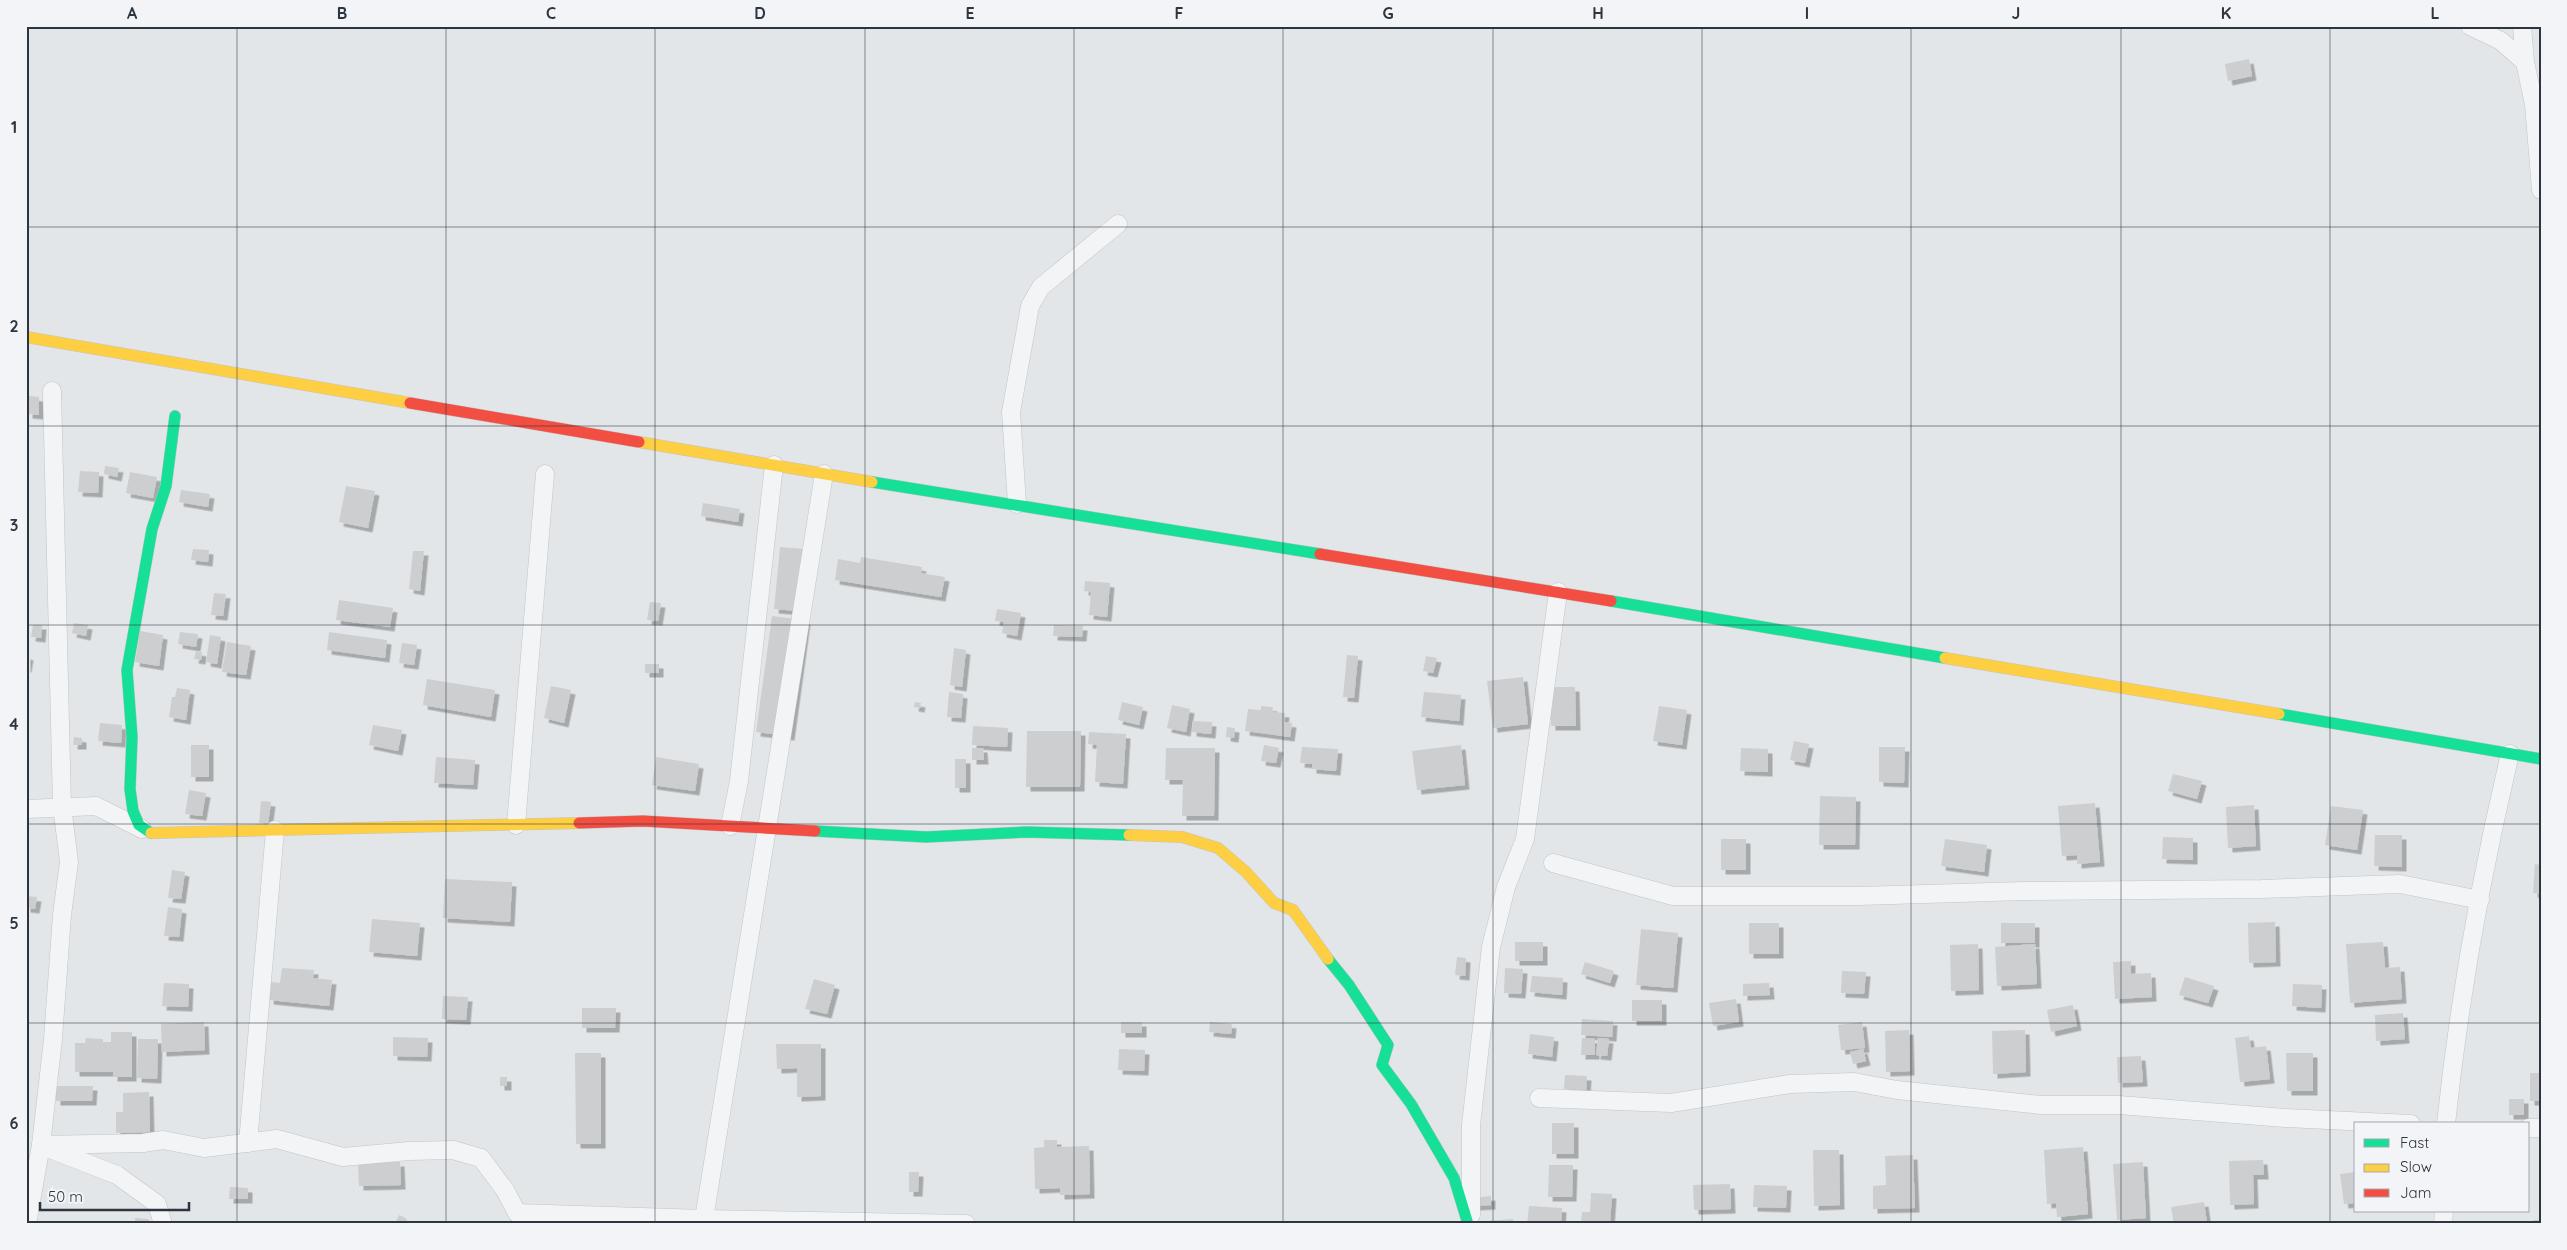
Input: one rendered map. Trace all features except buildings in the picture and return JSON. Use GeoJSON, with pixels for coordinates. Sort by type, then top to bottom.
{"type":"FeatureCollection","features":[{"type":"Feature","properties":{"kind":"street"},"geometry":{"type":"LineString","coordinates":[[2470,26],[2502,41],[2525,62]]}},
{"type":"Feature","properties":{"kind":"street"},"geometry":{"type":"LineString","coordinates":[[2522,26],[2525,62],[2534,104],[2541,190]]}},
{"type":"Feature","properties":{"kind":"street"},"geometry":{"type":"LineString","coordinates":[[1017,504],[1011,412],[1030,306],[1041,287],[1118,224]]}},
{"type":"Feature","properties":{"kind":"street"},"geometry":{"type":"LineString","coordinates":[[26,337],[824,474],[1558,592],[2541,759]]}},
{"type":"Feature","properties":{"kind":"street"},"geometry":{"type":"LineString","coordinates":[[27,1224],[41,1145],[53,1039],[62,915],[69,862],[62,806],[52,391]]}},
{"type":"Feature","properties":{"kind":"street"},"geometry":{"type":"LineString","coordinates":[[149,833],[139,825],[133,811],[130,789],[132,736],[127,670],[152,529],[166,486],[175,416]]}},
{"type":"Feature","properties":{"kind":"street"},"geometry":{"type":"LineString","coordinates":[[730,826],[740,772],[774,465]]}},
{"type":"Feature","properties":{"kind":"street"},"geometry":{"type":"LineString","coordinates":[[516,825],[545,474]]}},
{"type":"Feature","properties":{"kind":"street"},"geometry":{"type":"LineString","coordinates":[[704,1219],[824,474]]}},
{"type":"Feature","properties":{"kind":"street"},"geometry":{"type":"LineString","coordinates":[[1470,1224],[1471,1125],[1492,947],[1506,887],[1525,840],[1558,592]]}},
{"type":"Feature","properties":{"kind":"street"},"geometry":{"type":"LineString","coordinates":[[2446,1122],[2456,1029],[2510,754]]}},
{"type":"Feature","properties":{"kind":"street"},"geometry":{"type":"LineString","coordinates":[[26,809],[96,806],[149,833],[626,821],[926,838],[1026,832],[1182,837],[1218,848],[1246,872],[1274,903],[1293,910],[1375,1023],[1388,1044],[1382,1065],[1411,1104],[1454,1178],[1470,1224]]}},
{"type":"Feature","properties":{"kind":"street"},"geometry":{"type":"LineString","coordinates":[[248,1143],[275,830]]}},
{"type":"Feature","properties":{"kind":"street"},"geometry":{"type":"LineString","coordinates":[[1553,863],[1673,896],[1859,896],[2024,891],[2262,889],[2400,884],[2480,900]]}},
{"type":"Feature","properties":{"kind":"street"},"geometry":{"type":"LineString","coordinates":[[1539,1098],[1671,1103],[1790,1084],[1854,1082],[1897,1090],[2041,1105],[2119,1105],[2285,1118],[2369,1122]]}},
{"type":"Feature","properties":{"kind":"street"},"geometry":{"type":"LineString","coordinates":[[41,1145],[143,1143],[162,1140],[204,1148],[277,1139],[343,1157],[409,1150],[453,1150],[481,1158],[505,1190],[517,1212],[739,1222],[966,1224]]}},
{"type":"Feature","properties":{"kind":"street"},"geometry":{"type":"LineString","coordinates":[[41,1145],[117,1175],[158,1204],[164,1224]]}},
{"type":"Feature","properties":{"kind":"traffic: fast"},"geometry":{"type":"LineString","coordinates":[[151,833],[139,825],[133,811],[130,789],[132,737],[127,670],[152,529],[166,486],[175,416]]}},
{"type":"Feature","properties":{"kind":"traffic: fast"},"geometry":{"type":"LineString","coordinates":[[872,482],[1320,554]]}},
{"type":"Feature","properties":{"kind":"traffic: fast"},"geometry":{"type":"LineString","coordinates":[[1611,601],[1945,658]]}},
{"type":"Feature","properties":{"kind":"traffic: fast"},"geometry":{"type":"LineString","coordinates":[[2279,714],[2541,759]]}},
{"type":"Feature","properties":{"kind":"traffic: fast"},"geometry":{"type":"LineString","coordinates":[[815,831],[926,837],[1026,832],[1129,835]]}},
{"type":"Feature","properties":{"kind":"traffic: fast"},"geometry":{"type":"LineString","coordinates":[[1328,959],[1349,985],[1388,1045],[1382,1065],[1411,1104],[1454,1178],[1468,1224]]}},
{"type":"Feature","properties":{"kind":"traffic: slow"},"geometry":{"type":"LineString","coordinates":[[26,337],[410,403]]}},
{"type":"Feature","properties":{"kind":"traffic: slow"},"geometry":{"type":"LineString","coordinates":[[639,442],[872,482]]}},
{"type":"Feature","properties":{"kind":"traffic: slow"},"geometry":{"type":"LineString","coordinates":[[1945,658],[2279,714]]}},
{"type":"Feature","properties":{"kind":"traffic: slow"},"geometry":{"type":"LineString","coordinates":[[151,833],[579,823]]}},
{"type":"Feature","properties":{"kind":"traffic: slow"},"geometry":{"type":"LineString","coordinates":[[1129,835],[1182,837],[1218,848],[1246,872],[1274,903],[1293,910],[1328,959]]}},
{"type":"Feature","properties":{"kind":"traffic: jam"},"geometry":{"type":"LineString","coordinates":[[410,403],[639,442]]}},
{"type":"Feature","properties":{"kind":"traffic: jam"},"geometry":{"type":"LineString","coordinates":[[1320,554],[1611,601]]}},
{"type":"Feature","properties":{"kind":"traffic: jam"},"geometry":{"type":"LineString","coordinates":[[579,823],[643,821],[815,831]]}}]}
